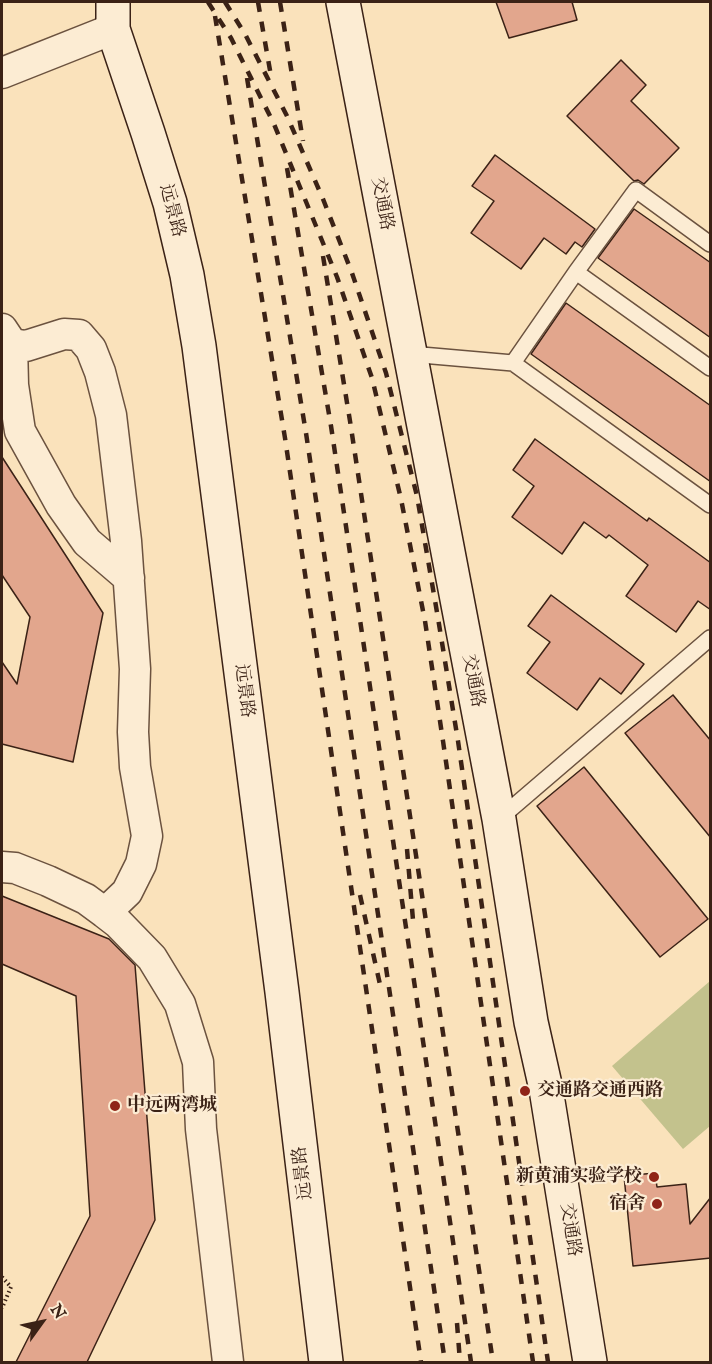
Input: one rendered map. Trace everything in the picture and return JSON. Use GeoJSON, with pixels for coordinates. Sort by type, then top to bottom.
{"type":"FeatureCollection","features":[{"type":"Feature","properties":{"kind":"street","name":"远景路"},"geometry":{"type":"LineString","coordinates":[[89,2],[113,15],[170,203],[187,275],[199,346],[282,992],[326,1362]]}},
{"type":"Feature","properties":{"kind":"street","name":"交通路"},"geometry":{"type":"LineString","coordinates":[[343,2],[499,819],[531,1022],[546,1089],[590,1362]]}},
{"type":"Feature","properties":{"kind":"street"},"geometry":{"type":"LineString","coordinates":[[2,73],[113,15]]}},
{"type":"Feature","properties":{"kind":"street"},"geometry":{"type":"LineString","coordinates":[[7,336],[26,346],[64,334],[79,335],[92,349],[111,415],[129,578],[135,669],[133,732],[135,767],[147,836],[141,864],[127,892],[105,913]]}},
{"type":"Feature","properties":{"kind":"street"},"geometry":{"type":"LineString","coordinates":[[7,336],[20,431],[61,505],[87,542],[129,578]]}},
{"type":"Feature","properties":{"kind":"street"},"geometry":{"type":"LineString","coordinates":[[2,867],[15,868],[86,899],[118,923],[152,958],[180,1004],[198,1062],[201,1129],[228,1362]]}},
{"type":"Feature","properties":{"kind":"lane"},"geometry":{"type":"LineString","coordinates":[[513,363],[636,190],[711,244]]}},
{"type":"Feature","properties":{"kind":"lane"},"geometry":{"type":"LineString","coordinates":[[576,272],[711,368]]}},
{"type":"Feature","properties":{"kind":"lane"},"geometry":{"type":"LineString","coordinates":[[410,354],[513,363],[711,505]]}},
{"type":"Feature","properties":{"kind":"lane"},"geometry":{"type":"LineString","coordinates":[[499,819],[711,638]]}},
{"type":"Feature","properties":{"kind":"path"},"geometry":{"type":"LineString","coordinates":[[2,1277],[11,1287],[2,1308]]}},
{"type":"Feature","properties":{"kind":"shaded area"},"geometry":{"type":"Polygon","coordinates":[[[710,981],[710,1126],[683,1149],[612,1066],[710,981]]]}},
{"type":"Feature","properties":{"kind":"building"},"geometry":{"type":"Polygon","coordinates":[[[496,2],[572,2],[577,20],[509,38],[496,2]]]}},
{"type":"Feature","properties":{"kind":"building"},"geometry":{"type":"Polygon","coordinates":[[[621,60],[646,85],[631,101],[679,148],[644,184],[638,180],[634,181],[567,116],[621,60]]]}},
{"type":"Feature","properties":{"kind":"building"},"geometry":{"type":"Polygon","coordinates":[[[495,155],[595,229],[582,247],[575,242],[566,254],[544,238],[521,269],[471,233],[494,201],[472,186],[495,155]]]}},
{"type":"Feature","properties":{"kind":"building"},"geometry":{"type":"Polygon","coordinates":[[[634,209],[711,263],[711,338],[598,258],[634,209]]]}},
{"type":"Feature","properties":{"kind":"building"},"geometry":{"type":"Polygon","coordinates":[[[566,303],[711,406],[711,482],[531,354],[566,303]]]}},
{"type":"Feature","properties":{"kind":"building"},"geometry":{"type":"Polygon","coordinates":[[[535,439],[647,521],[649,518],[711,563],[711,610],[698,601],[676,632],[626,596],[648,565],[609,535],[606,538],[584,522],[562,554],[512,517],[534,486],[513,470],[535,439]]]}},
{"type":"Feature","properties":{"kind":"building"},"geometry":{"type":"Polygon","coordinates":[[[2,457],[103,613],[73,762],[2,744],[2,662],[17,684],[30,617],[2,575],[2,457]]]}},
{"type":"Feature","properties":{"kind":"building"},"geometry":{"type":"Polygon","coordinates":[[[551,595],[644,664],[621,694],[600,678],[577,710],[527,673],[550,642],[528,626],[551,595]]]}},
{"type":"Feature","properties":{"kind":"building"},"geometry":{"type":"Polygon","coordinates":[[[673,695],[711,741],[711,838],[625,733],[673,695]]]}},
{"type":"Feature","properties":{"kind":"building"},"geometry":{"type":"Polygon","coordinates":[[[584,767],[708,919],[660,957],[537,806],[584,767]]]}},
{"type":"Feature","properties":{"kind":"building","name":"中远两湾城"},"geometry":{"type":"Polygon","coordinates":[[[2,896],[109,939],[135,965],[155,1220],[87,1362],[16,1362],[90,1216],[76,996],[2,964],[2,896]]]}},
{"type":"Feature","properties":{"kind":"building","name":"宿舍"},"geometry":{"type":"Polygon","coordinates":[[[655,1173],[657,1187],[686,1184],[690,1224],[711,1197],[711,1258],[633,1266],[624,1176],[655,1173]]]}},
{"type":"Feature","properties":{"kind":"railway"},"geometry":{"type":"LineString","coordinates":[[208,2],[231,38],[274,124],[337,277],[372,378],[401,499],[425,621],[533,1362]]}},
{"type":"Feature","properties":{"kind":"railway"},"geometry":{"type":"LineString","coordinates":[[225,2],[245,34],[287,116],[352,273],[386,373],[417,496],[458,741],[548,1362]]}},
{"type":"Feature","properties":{"kind":"railway"},"geometry":{"type":"LineString","coordinates":[[258,2],[271,76]]}},
{"type":"Feature","properties":{"kind":"railway"},"geometry":{"type":"LineString","coordinates":[[280,2],[303,141]]}},
{"type":"Feature","properties":{"kind":"railway"},"geometry":{"type":"LineString","coordinates":[[215,16],[285,438],[421,1362]]}},
{"type":"Feature","properties":{"kind":"railway"},"geometry":{"type":"LineString","coordinates":[[247,78],[306,433],[445,1362]]}},
{"type":"Feature","properties":{"kind":"railway"},"geometry":{"type":"LineString","coordinates":[[287,168],[331,426],[471,1362]]}},
{"type":"Feature","properties":{"kind":"railway"},"geometry":{"type":"LineString","coordinates":[[323,256],[493,1362]]}},
{"type":"Feature","properties":{"kind":"railway"},"geometry":{"type":"LineString","coordinates":[[407,849],[413,920]]}},
{"type":"Feature","properties":{"kind":"railway"},"geometry":{"type":"LineString","coordinates":[[360,895],[381,989]]}},
{"type":"Feature","properties":{"kind":"railway"},"geometry":{"type":"LineString","coordinates":[[457,1323],[460,1362]]}},
{"type":"Feature","properties":{"kind":"place","name":"交通路交通西路"},"geometry":{"type":"Point","coordinates":[525,1091]}},
{"type":"Feature","properties":{"kind":"place","name":"中远两湾城"},"geometry":{"type":"Point","coordinates":[115,1106]}},
{"type":"Feature","properties":{"kind":"place","name":"新黄浦实验学校"},"geometry":{"type":"Point","coordinates":[654,1177]}},
{"type":"Feature","properties":{"kind":"place","name":"宿舍"},"geometry":{"type":"Point","coordinates":[657,1204]}}]}
